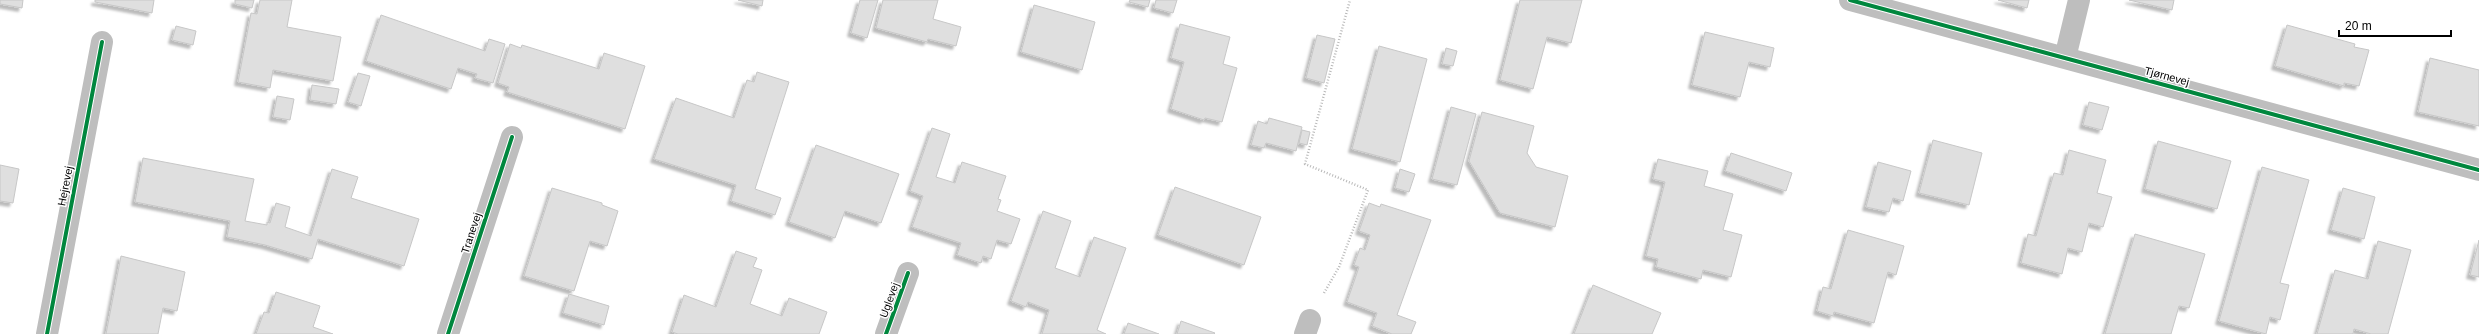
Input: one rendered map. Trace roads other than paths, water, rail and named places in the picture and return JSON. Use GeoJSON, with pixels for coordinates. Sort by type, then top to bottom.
{"type":"FeatureCollection","features":[{"type":"Feature","properties":{"kind":"street","name":"Tjørnevej"},"geometry":{"type":"LineString","coordinates":[[1850,0],[2479,170]]}},
{"type":"Feature","properties":{"kind":"street"},"geometry":{"type":"LineString","coordinates":[[2065,58],[2079,0]]}},
{"type":"Feature","properties":{"kind":"street","name":"Hejrevej"},"geometry":{"type":"LineString","coordinates":[[48,334],[102,42]]}},
{"type":"Feature","properties":{"kind":"street","name":"Tranevej"},"geometry":{"type":"LineString","coordinates":[[448,334],[512,138]]}},
{"type":"Feature","properties":{"kind":"street","name":"Uglevej"},"geometry":{"type":"LineString","coordinates":[[886,334],[908,273]]}}]}
